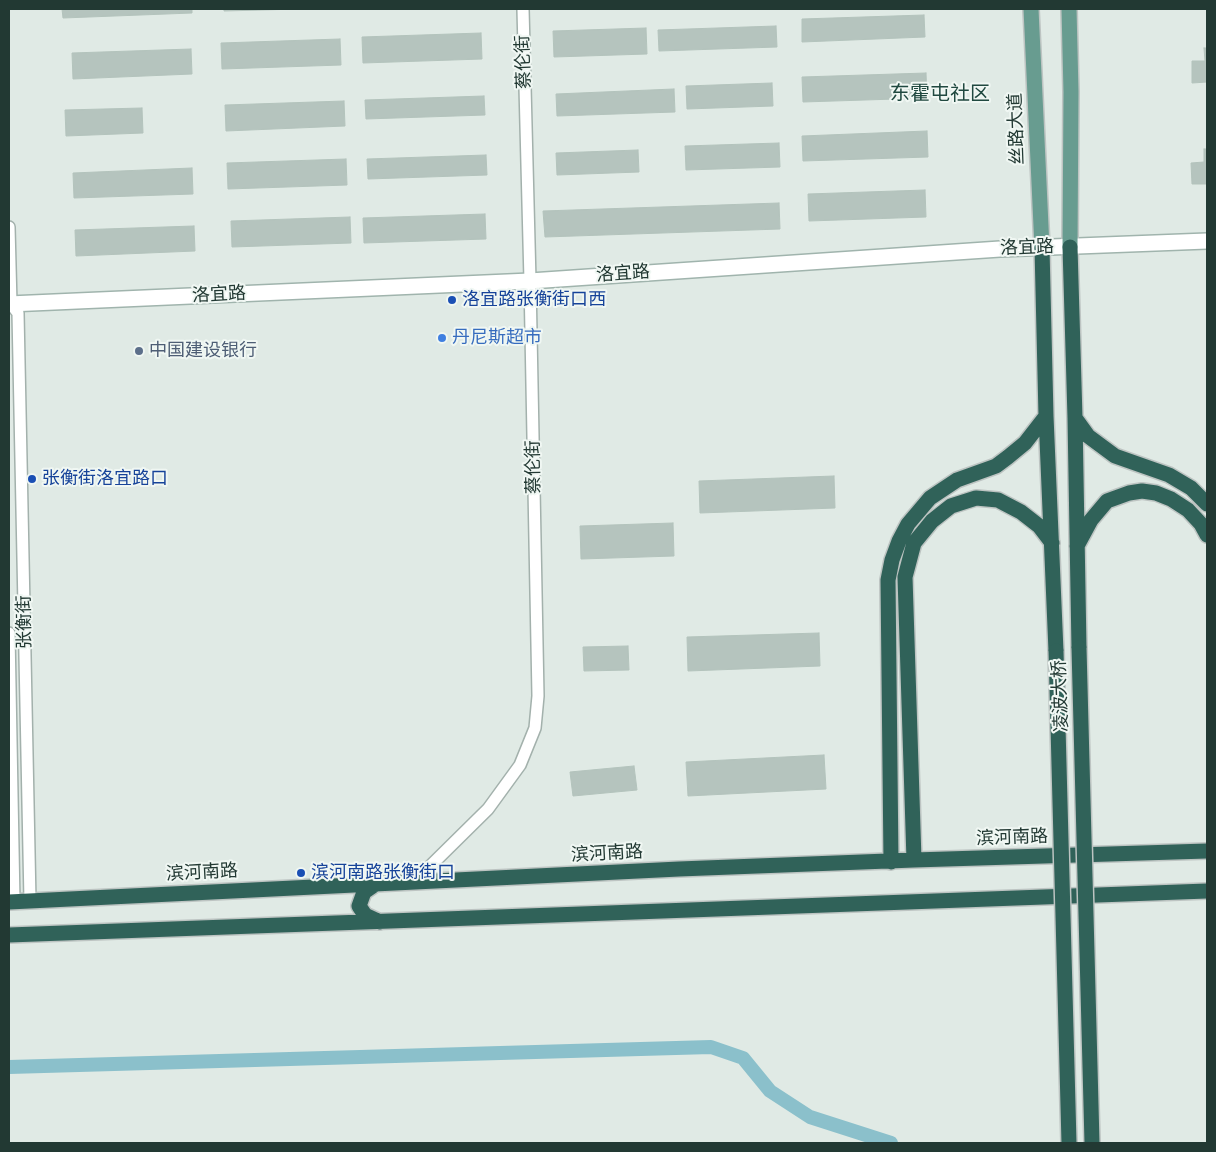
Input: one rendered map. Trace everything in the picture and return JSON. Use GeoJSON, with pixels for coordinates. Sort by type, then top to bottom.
{"type":"FeatureCollection","features":[{"type":"Feature","properties":{"kind":"highway","name":"凌波大桥"},"geometry":{"type":"LineString","coordinates":[[1070,252],[1092,1143]]}},
{"type":"Feature","properties":{"kind":"highway","name":"凌波大桥"},"geometry":{"type":"LineString","coordinates":[[1042,253],[1046,416],[1056,652],[1069,1143]]}},
{"type":"Feature","properties":{"kind":"highway"},"geometry":{"type":"LineString","coordinates":[[891,862],[888,580],[892,560],[908,524],[930,498],[957,480],[996,466],[1025,443],[1046,416]]}},
{"type":"Feature","properties":{"kind":"highway"},"geometry":{"type":"LineString","coordinates":[[1075,418],[1088,436],[1115,456],[1169,475],[1191,488],[1207,504]]}},
{"type":"Feature","properties":{"kind":"highway"},"geometry":{"type":"LineString","coordinates":[[1076,547],[1091,520],[1101,507],[1108,501],[1129,492],[1156,492],[1171,499],[1188,510],[1201,524],[1207,535]]}},
{"type":"Feature","properties":{"kind":"highway"},"geometry":{"type":"LineString","coordinates":[[914,860],[905,577],[914,544],[932,521],[951,506],[976,498],[998,500],[1021,512],[1039,526],[1052,543]]}},
{"type":"Feature","properties":{"kind":"highway","name":"滨河南路"},"geometry":{"type":"LineString","coordinates":[[12,902],[377,883],[914,860],[1207,851]]}},
{"type":"Feature","properties":{"kind":"highway"},"geometry":{"type":"LineString","coordinates":[[377,883],[364,892],[359,906],[365,915],[380,922]]}},
{"type":"Feature","properties":{"kind":"highway"},"geometry":{"type":"LineString","coordinates":[[9,935],[1207,890]]}},
{"type":"Feature","properties":{"kind":"main road","name":"丝路大道"},"geometry":{"type":"LineString","coordinates":[[1032,9],[1042,253]]}},
{"type":"Feature","properties":{"kind":"main road"},"geometry":{"type":"LineString","coordinates":[[1069,9],[1071,92],[1070,252]]}},
{"type":"Feature","properties":{"kind":"street","name":"蔡伦街"},"geometry":{"type":"LineString","coordinates":[[414,882],[488,809],[520,765],[535,728],[538,696],[530,285],[522,9]]}},
{"type":"Feature","properties":{"kind":"street","name":"张衡街"},"geometry":{"type":"LineString","coordinates":[[9,227],[30,901]]}},
{"type":"Feature","properties":{"kind":"street","name":"洛宜路"},"geometry":{"type":"LineString","coordinates":[[1070,252],[1207,241]]}},
{"type":"Feature","properties":{"kind":"street","name":"洛宜路"},"geometry":{"type":"LineString","coordinates":[[12,309],[530,285],[1000,258],[1042,253],[1207,251]]}},
{"type":"Feature","properties":{"kind":"street","name":"张衡街"},"geometry":{"type":"LineString","coordinates":[[9,633],[12,902]]}},
{"type":"Feature","properties":{"kind":"building"},"geometry":{"type":"Polygon","coordinates":[[[62,9],[192,9],[192,13],[63,18],[62,9]]]}},
{"type":"Feature","properties":{"kind":"building"},"geometry":{"type":"Polygon","coordinates":[[[224,9],[299,9],[224,11],[224,9]]]}},
{"type":"Feature","properties":{"kind":"building"},"geometry":{"type":"Polygon","coordinates":[[[924,15],[925,37],[802,42],[802,19],[924,15]]]}},
{"type":"Feature","properties":{"kind":"building"},"geometry":{"type":"Polygon","coordinates":[[[776,26],[777,47],[659,51],[658,30],[776,26]]]}},
{"type":"Feature","properties":{"kind":"building"},"geometry":{"type":"Polygon","coordinates":[[[646,28],[647,54],[554,57],[553,31],[646,28]]]}},
{"type":"Feature","properties":{"kind":"building"},"geometry":{"type":"Polygon","coordinates":[[[481,33],[482,59],[363,63],[362,37],[481,33]]]}},
{"type":"Feature","properties":{"kind":"building"},"geometry":{"type":"Polygon","coordinates":[[[340,39],[341,65],[222,69],[221,43],[340,39]]]}},
{"type":"Feature","properties":{"kind":"building"},"geometry":{"type":"Polygon","coordinates":[[[1204,48],[1207,48],[1207,82],[1192,83],[1192,61],[1205,61],[1204,48]]]}},
{"type":"Feature","properties":{"kind":"building"},"geometry":{"type":"Polygon","coordinates":[[[191,49],[192,74],[73,79],[72,53],[191,49]]]}},
{"type":"Feature","properties":{"kind":"building"},"geometry":{"type":"Polygon","coordinates":[[[926,73],[927,98],[803,102],[802,77],[926,73]]]}},
{"type":"Feature","properties":{"kind":"building"},"geometry":{"type":"Polygon","coordinates":[[[772,83],[773,106],[687,109],[686,86],[772,83]]]}},
{"type":"Feature","properties":{"kind":"building"},"geometry":{"type":"Polygon","coordinates":[[[674,89],[675,112],[557,116],[556,94],[674,89]]]}},
{"type":"Feature","properties":{"kind":"building"},"geometry":{"type":"Polygon","coordinates":[[[484,96],[485,115],[366,119],[365,100],[484,96]]]}},
{"type":"Feature","properties":{"kind":"building"},"geometry":{"type":"Polygon","coordinates":[[[344,101],[345,126],[226,131],[225,105],[344,101]]]}},
{"type":"Feature","properties":{"kind":"building"},"geometry":{"type":"Polygon","coordinates":[[[142,108],[143,133],[66,136],[65,110],[142,108]]]}},
{"type":"Feature","properties":{"kind":"building"},"geometry":{"type":"Polygon","coordinates":[[[927,131],[928,157],[803,161],[802,136],[927,131]]]}},
{"type":"Feature","properties":{"kind":"building"},"geometry":{"type":"Polygon","coordinates":[[[779,143],[780,167],[686,170],[685,146],[779,143]]]}},
{"type":"Feature","properties":{"kind":"building"},"geometry":{"type":"Polygon","coordinates":[[[1204,149],[1207,149],[1207,184],[1192,184],[1191,163],[1204,162],[1204,149]]]}},
{"type":"Feature","properties":{"kind":"building"},"geometry":{"type":"Polygon","coordinates":[[[638,150],[639,172],[557,175],[556,153],[638,150]]]}},
{"type":"Feature","properties":{"kind":"building"},"geometry":{"type":"Polygon","coordinates":[[[486,155],[487,175],[368,179],[367,159],[486,155]]]}},
{"type":"Feature","properties":{"kind":"building"},"geometry":{"type":"Polygon","coordinates":[[[346,159],[347,185],[228,189],[227,163],[346,159]]]}},
{"type":"Feature","properties":{"kind":"building"},"geometry":{"type":"Polygon","coordinates":[[[192,168],[193,194],[74,198],[73,173],[192,168]]]}},
{"type":"Feature","properties":{"kind":"building"},"geometry":{"type":"Polygon","coordinates":[[[925,190],[926,217],[809,221],[808,194],[925,190]]]}},
{"type":"Feature","properties":{"kind":"building"},"geometry":{"type":"Polygon","coordinates":[[[779,203],[780,229],[545,237],[543,211],[779,203]]]}},
{"type":"Feature","properties":{"kind":"building"},"geometry":{"type":"Polygon","coordinates":[[[485,214],[486,239],[364,243],[363,218],[485,214]]]}},
{"type":"Feature","properties":{"kind":"building"},"geometry":{"type":"Polygon","coordinates":[[[350,217],[351,243],[232,247],[231,221],[350,217]]]}},
{"type":"Feature","properties":{"kind":"building"},"geometry":{"type":"Polygon","coordinates":[[[194,226],[195,251],[76,256],[75,230],[194,226]]]}},
{"type":"Feature","properties":{"kind":"building"},"geometry":{"type":"Polygon","coordinates":[[[834,476],[835,508],[700,513],[699,481],[834,476]]]}},
{"type":"Feature","properties":{"kind":"building"},"geometry":{"type":"Polygon","coordinates":[[[673,523],[674,556],[581,559],[580,526],[673,523]]]}},
{"type":"Feature","properties":{"kind":"building"},"geometry":{"type":"Polygon","coordinates":[[[819,633],[820,666],[688,671],[687,637],[819,633]]]}},
{"type":"Feature","properties":{"kind":"building"},"geometry":{"type":"Polygon","coordinates":[[[628,646],[629,670],[584,671],[583,647],[628,646]]]}},
{"type":"Feature","properties":{"kind":"building"},"geometry":{"type":"Polygon","coordinates":[[[824,755],[826,789],[688,796],[686,762],[824,755]]]}},
{"type":"Feature","properties":{"kind":"building"},"geometry":{"type":"Polygon","coordinates":[[[634,766],[637,790],[573,796],[570,772],[634,766]]]}},
{"type":"Feature","properties":{"kind":"waterway"},"geometry":{"type":"LineString","coordinates":[[9,1067],[711,1047],[743,1058],[770,1091],[810,1117],[891,1143]]}},
{"type":"Feature","properties":{"kind":"place","name":"洛宜路张衡街口西"},"geometry":{"type":"Point","coordinates":[452,300]}},
{"type":"Feature","properties":{"kind":"place","name":"丹尼斯超市"},"geometry":{"type":"Point","coordinates":[442,338]}},
{"type":"Feature","properties":{"kind":"place","name":"中国建设银行"},"geometry":{"type":"Point","coordinates":[139,351]}},
{"type":"Feature","properties":{"kind":"place","name":"张衡街洛宜路口"},"geometry":{"type":"Point","coordinates":[32,479]}},
{"type":"Feature","properties":{"kind":"place","name":"滨河南路张衡街口"},"geometry":{"type":"Point","coordinates":[301,873]}},
{"type":"Feature","properties":{"kind":"district","name":"东霍屯社区"},"geometry":{"type":"Point","coordinates":[940,95]}}]}
